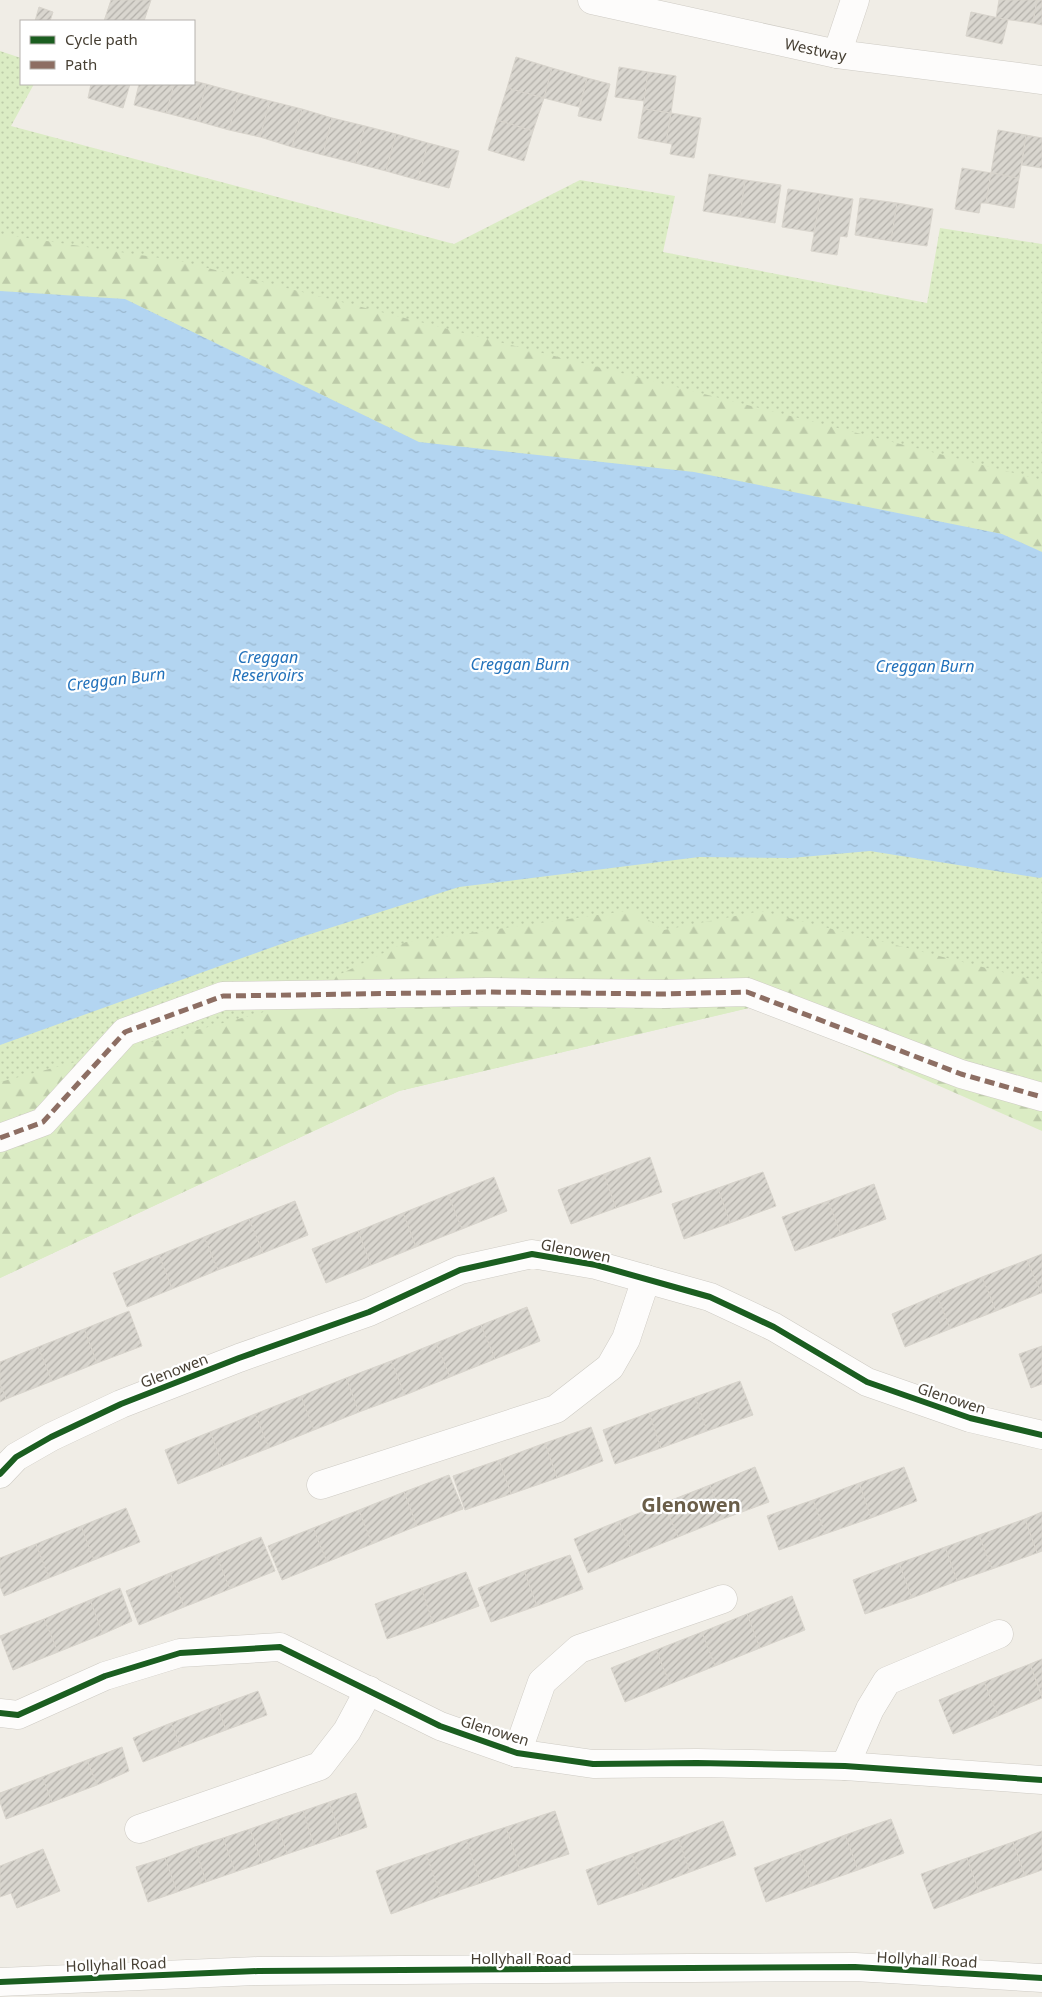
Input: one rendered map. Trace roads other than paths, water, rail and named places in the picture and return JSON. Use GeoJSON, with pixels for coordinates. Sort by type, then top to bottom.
{"type":"FeatureCollection","features":[{"type":"Feature","properties":{"kind":"street","name":"Westway"},"geometry":{"type":"LineString","coordinates":[[592,0],[838,54],[1042,80]]}},
{"type":"Feature","properties":{"kind":"street"},"geometry":{"type":"LineString","coordinates":[[838,54],[855,0]]}},
{"type":"Feature","properties":{"kind":"street"},"geometry":{"type":"LineString","coordinates":[[0,1138],[43,1122],[125,1032],[223,996],[488,992],[664,994],[747,992],[961,1074],[1042,1097]]}},
{"type":"Feature","properties":{"kind":"street","name":"Glenowen"},"geometry":{"type":"LineString","coordinates":[[0,1474],[16,1457],[51,1437],[121,1404],[239,1358],[370,1312],[460,1270],[532,1254],[596,1265],[718,1300],[774,1327],[867,1382],[970,1418],[1042,1435]]}},
{"type":"Feature","properties":{"kind":"street"},"geometry":{"type":"LineString","coordinates":[[321,1485],[556,1409],[610,1367],[626,1339],[646,1279]]}},
{"type":"Feature","properties":{"kind":"street"},"geometry":{"type":"LineString","coordinates":[[517,1753],[542,1682],[579,1649],[723,1599]]}},
{"type":"Feature","properties":{"kind":"street"},"geometry":{"type":"LineString","coordinates":[[845,1766],[870,1709],[888,1681],[999,1634]]}},
{"type":"Feature","properties":{"kind":"street","name":"Glenowen"},"geometry":{"type":"LineString","coordinates":[[0,1713],[18,1714],[105,1676],[180,1653],[280,1647],[440,1726],[517,1753],[594,1764],[696,1763],[845,1766],[1042,1780]]}},
{"type":"Feature","properties":{"kind":"street"},"geometry":{"type":"LineString","coordinates":[[139,1829],[320,1766],[347,1731],[369,1690]]}},
{"type":"Feature","properties":{"kind":"street","name":"Hollyhall Road"},"geometry":{"type":"LineString","coordinates":[[0,1982],[258,1971],[855,1967],[1042,1978]]}},
{"type":"Feature","properties":{"kind":"water","name":"Creggan Reservoirs"},"geometry":{"type":"Polygon","coordinates":[[[0,291],[125,299],[419,442],[694,472],[1002,534],[1042,552],[1042,877],[870,851],[791,858],[699,857],[459,887],[298,938],[0,1045],[0,291]]]}},
{"type":"Feature","properties":{"kind":"district","name":"Glenowen"},"geometry":{"type":"Point","coordinates":[691,1504]}},
{"type":"Feature","properties":{"kind":"water label","name":"Creggan Burn"},"geometry":{"type":"Point","coordinates":[520,664]}},
{"type":"Feature","properties":{"kind":"water label","name":"Creggan Burn"},"geometry":{"type":"Point","coordinates":[925,666]}},
{"type":"Feature","properties":{"kind":"water label","name":"Creggan Burn"},"geometry":{"type":"Point","coordinates":[116,679]}}]}
